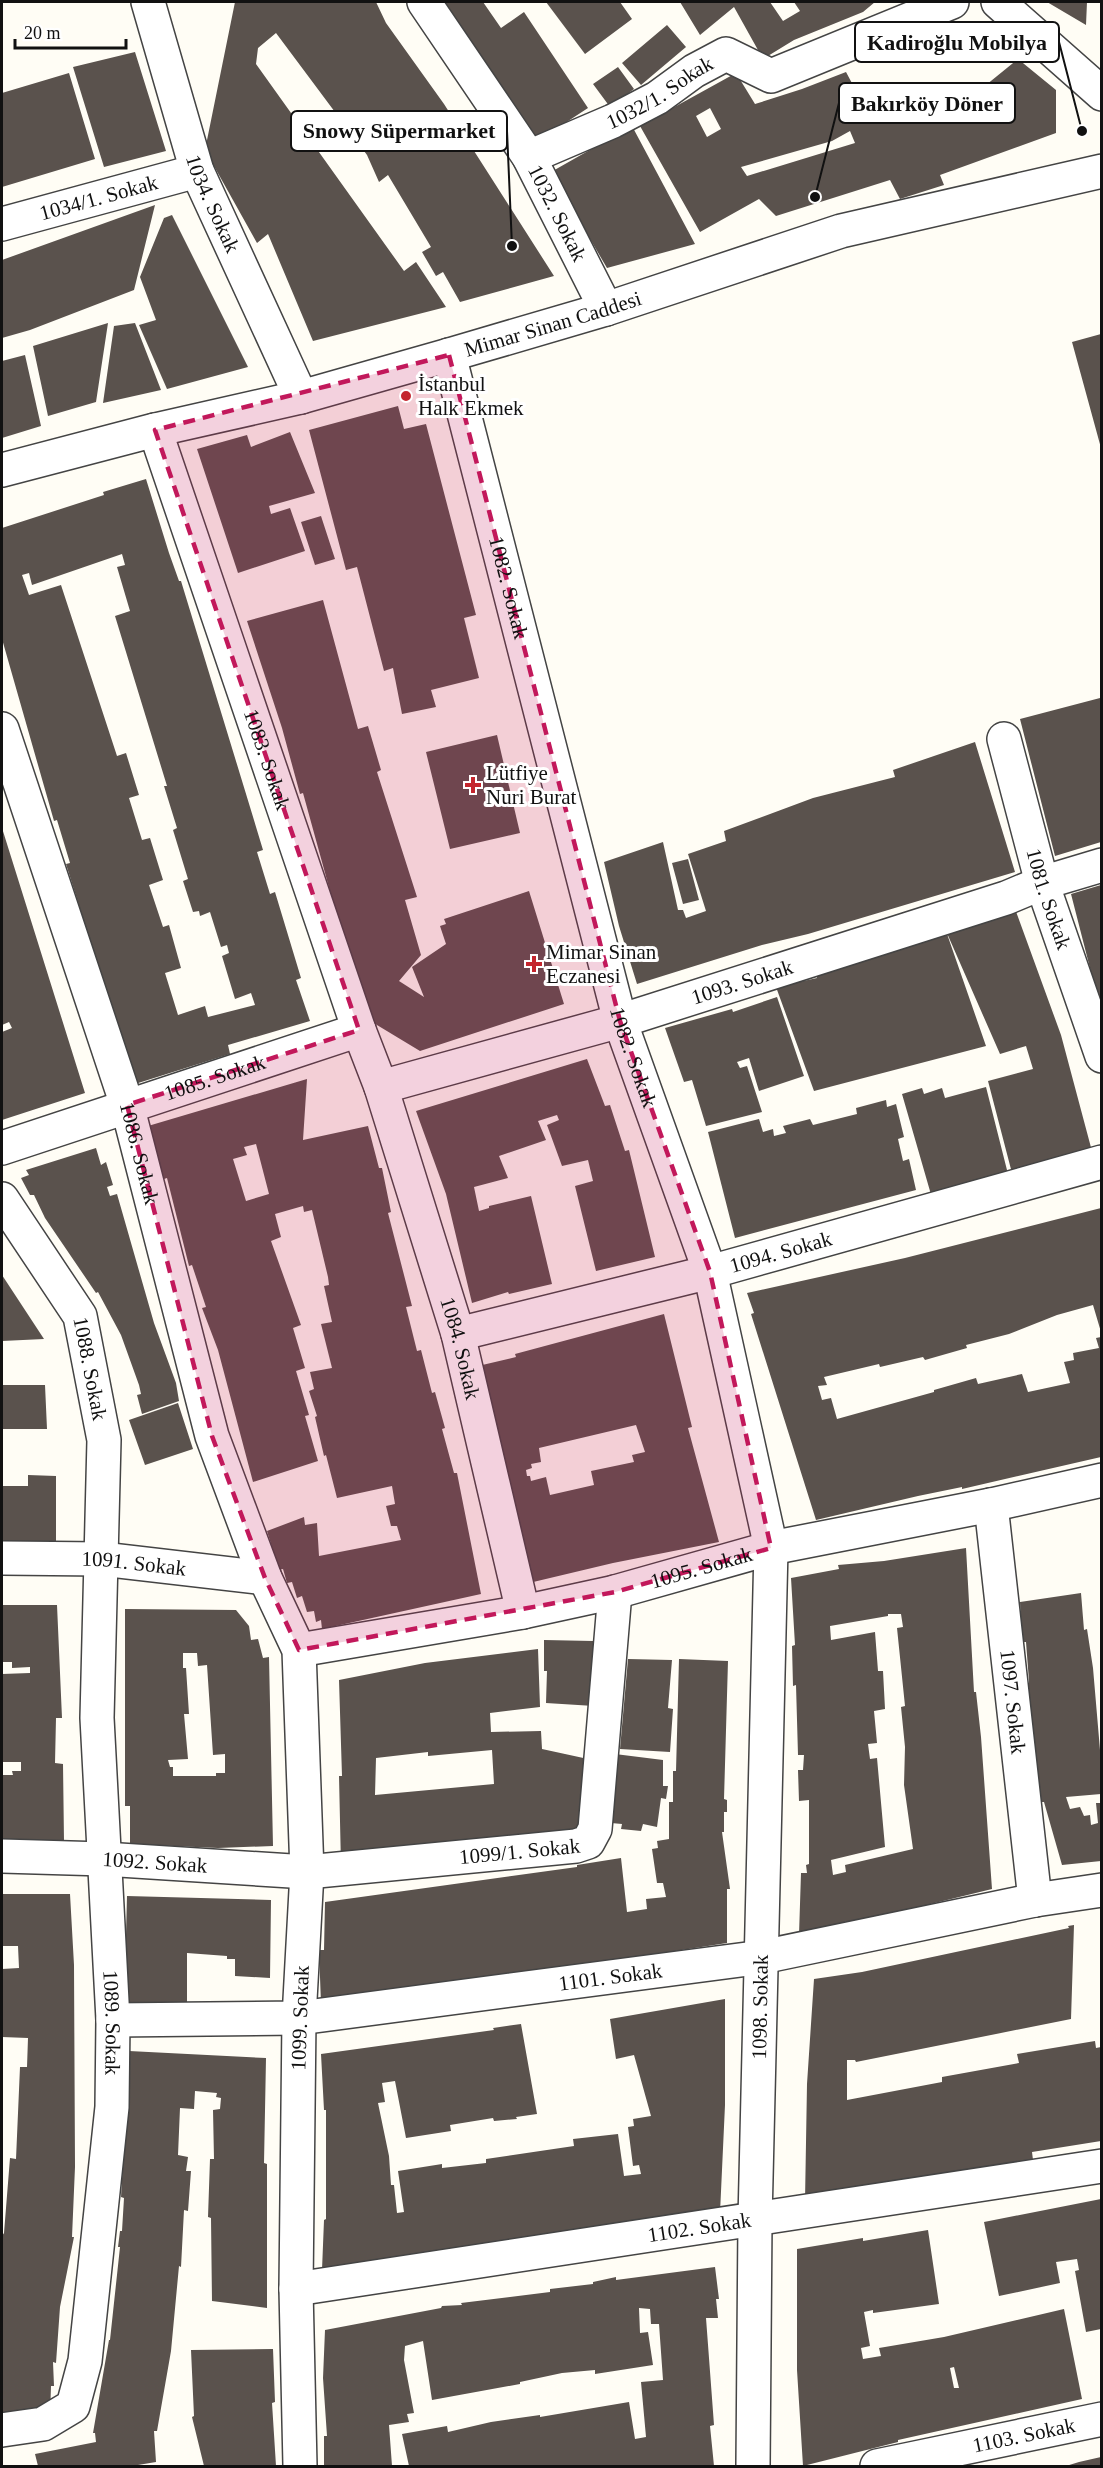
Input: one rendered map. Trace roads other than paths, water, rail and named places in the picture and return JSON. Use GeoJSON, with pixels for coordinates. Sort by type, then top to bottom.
{"type":"FeatureCollection","features":[{"type":"Feature","properties":{"kind":"street","name":"1034. Sokak"},"geometry":{"type":"LineString","coordinates":[[148,2],[196,171],[301,396]]}},
{"type":"Feature","properties":{"kind":"street","name":"1032. Sokak"},"geometry":{"type":"LineString","coordinates":[[424,2],[530,157],[606,309]]}},
{"type":"Feature","properties":{"kind":"street","name":"1032/1. Sokak"},"geometry":{"type":"LineString","coordinates":[[530,157],[613,121],[657,98],[694,71],[726,54],[771,76],[952,2]]}},
{"type":"Feature","properties":{"kind":"street"},"geometry":{"type":"LineString","coordinates":[[998,2],[1101,94]]}},
{"type":"Feature","properties":{"kind":"street","name":"1034/1. Sokak"},"geometry":{"type":"LineString","coordinates":[[2,224],[196,171]]}},
{"type":"Feature","properties":{"kind":"street","name":"Mimar Sinan Caddesi"},"geometry":{"type":"LineString","coordinates":[[2,470],[155,430],[301,396],[449,355],[606,309],[841,231],[1101,171]]}},
{"type":"Feature","properties":{"kind":"street","name":"1082. Sokak"},"geometry":{"type":"LineString","coordinates":[[449,355],[620,1021],[710,1272],[771,1548]]}},
{"type":"Feature","properties":{"kind":"street","name":"1083. Sokak"},"geometry":{"type":"LineString","coordinates":[[155,430],[359,1030],[381,1087]]}},
{"type":"Feature","properties":{"kind":"street","name":"1086. Sokak"},"geometry":{"type":"LineString","coordinates":[[2,729],[127,1105],[212,1436],[265,1578]]}},
{"type":"Feature","properties":{"kind":"street","name":"1081. Sokak"},"geometry":{"type":"LineString","coordinates":[[1004,739],[1042,883],[1101,1056]]}},
{"type":"Feature","properties":{"kind":"street","name":"1093. Sokak"},"geometry":{"type":"LineString","coordinates":[[381,1087],[620,1021],[1006,898],[1042,883],[1101,866]]}},
{"type":"Feature","properties":{"kind":"street","name":"1085. Sokak"},"geometry":{"type":"LineString","coordinates":[[2,1148],[359,1030]]}},
{"type":"Feature","properties":{"kind":"street","name":"1084. Sokak"},"geometry":{"type":"LineString","coordinates":[[381,1087],[458,1335],[522,1612]]}},
{"type":"Feature","properties":{"kind":"street","name":"1094. Sokak"},"geometry":{"type":"LineString","coordinates":[[458,1335],[710,1272],[1101,1162]]}},
{"type":"Feature","properties":{"kind":"street","name":"1088. Sokak"},"geometry":{"type":"LineString","coordinates":[[2,1199],[80,1316],[104,1440],[102,1559]]}},
{"type":"Feature","properties":{"kind":"street","name":"1095. Sokak"},"geometry":{"type":"LineString","coordinates":[[299,1650],[522,1612],[615,1592],[771,1548],[991,1505],[1101,1480]]}},
{"type":"Feature","properties":{"kind":"street","name":"1097. Sokak"},"geometry":{"type":"LineString","coordinates":[[991,1505],[1035,1900]]}},
{"type":"Feature","properties":{"kind":"street","name":"1098. Sokak"},"geometry":{"type":"LineString","coordinates":[[753,2466],[755,2220],[771,1548]]}},
{"type":"Feature","properties":{"kind":"street","name":"1091. Sokak"},"geometry":{"type":"LineString","coordinates":[[2,1558],[102,1559],[265,1578]]}},
{"type":"Feature","properties":{"kind":"street","name":"1089. Sokak"},"geometry":{"type":"LineString","coordinates":[[2,2430],[43,2424],[74,2406],[85,2361],[112,2107],[113,2020],[97,1718],[102,1559]]}},
{"type":"Feature","properties":{"kind":"street","name":"1099. Sokak"},"geometry":{"type":"LineString","coordinates":[[265,1578],[299,1650],[307,1872],[299,2018],[296,2289],[300,2466]]}},
{"type":"Feature","properties":{"kind":"street","name":"1099/1. Sokak"},"geometry":{"type":"LineString","coordinates":[[307,1872],[565,1847],[588,1842],[595,1829],[615,1592]]}},
{"type":"Feature","properties":{"kind":"street","name":"1092. Sokak"},"geometry":{"type":"LineString","coordinates":[[2,1856],[104,1859],[307,1872]]}},
{"type":"Feature","properties":{"kind":"street","name":"1101. Sokak"},"geometry":{"type":"LineString","coordinates":[[113,2020],[299,2018],[762,1958],[1035,1900],[1101,1890]]}},
{"type":"Feature","properties":{"kind":"street","name":"1102. Sokak"},"geometry":{"type":"LineString","coordinates":[[296,2289],[1101,2166]]}},
{"type":"Feature","properties":{"kind":"street","name":"1103. Sokak"},"geometry":{"type":"LineString","coordinates":[[877,2466],[1101,2419]]}},
{"type":"Feature","properties":{"kind":"place","name":"Kadiroğlu Mobilya"},"geometry":{"type":"Point","coordinates":[1082,131]}},
{"type":"Feature","properties":{"kind":"place","name":"Bakırköy Döner"},"geometry":{"type":"Point","coordinates":[815,197]}},
{"type":"Feature","properties":{"kind":"place","name":"Snowy Süpermarket"},"geometry":{"type":"Point","coordinates":[512,246]}},
{"type":"Feature","properties":{"kind":"place","name":"İstanbul Halk Ekmek"},"geometry":{"type":"Point","coordinates":[406,396]}},
{"type":"Feature","properties":{"kind":"place","name":"Lütfiye Nuri Burat"},"geometry":{"type":"Point","coordinates":[473,785]}},
{"type":"Feature","properties":{"kind":"place","name":"Mimar Sinan Eczanesi"},"geometry":{"type":"Point","coordinates":[534,964]}}]}
